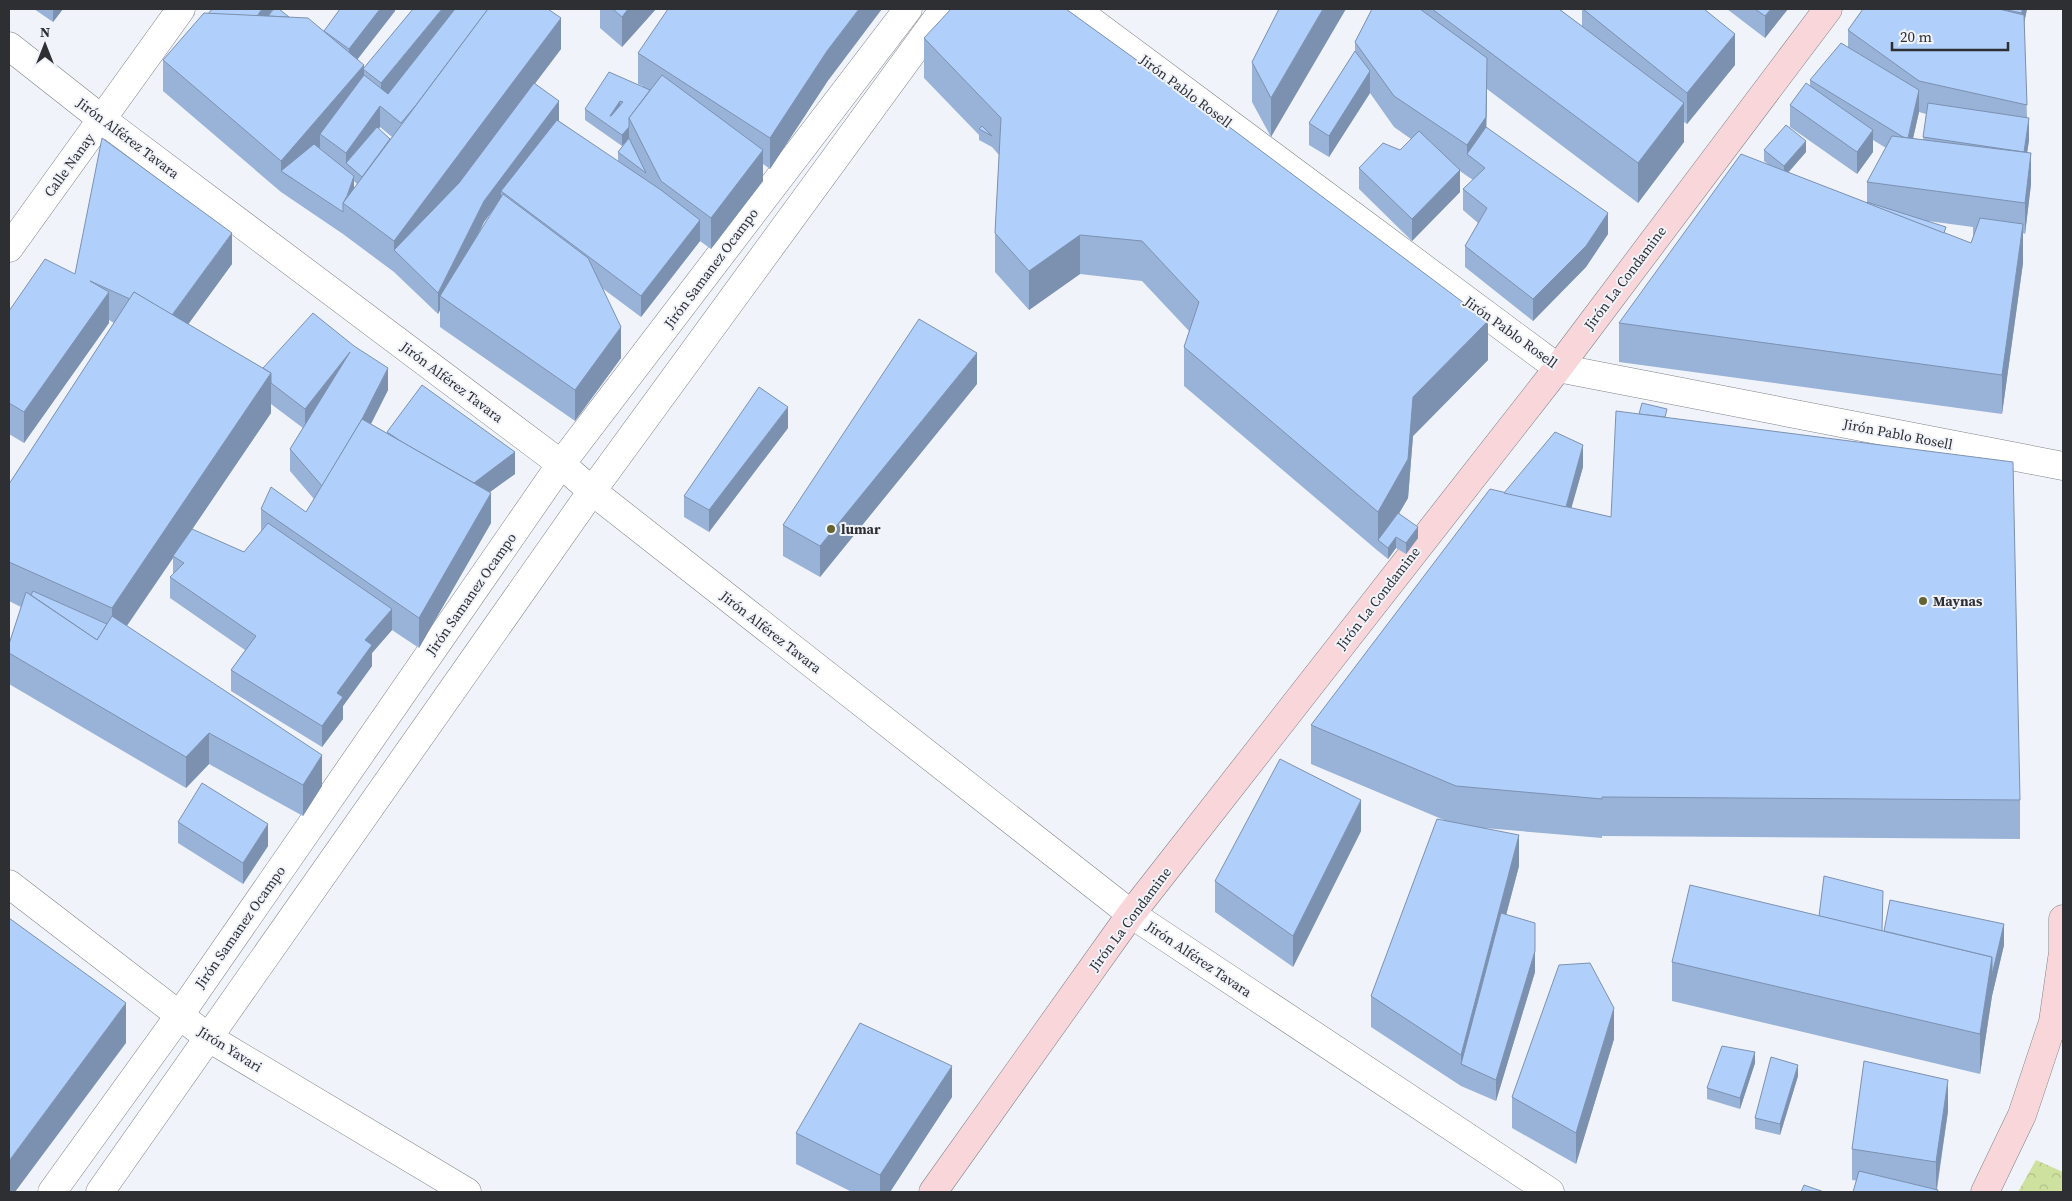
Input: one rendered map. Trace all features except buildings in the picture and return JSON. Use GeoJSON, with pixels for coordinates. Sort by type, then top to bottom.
{"type":"FeatureCollection","features":[{"type":"Feature","properties":{"kind":"main road","name":"Jirón La Condamine"},"geometry":{"type":"LineString","coordinates":[[933,1192],[1131,914],[1558,368],[1828,9]]}},
{"type":"Feature","properties":{"kind":"main road"},"geometry":{"type":"LineString","coordinates":[[1985,1192],[2022,1116],[2053,1022],[2062,952],[2063,920]]}},
{"type":"Feature","properties":{"kind":"street","name":"Calle Nanay"},"geometry":{"type":"LineString","coordinates":[[9,248],[103,120],[181,9]]}},
{"type":"Feature","properties":{"kind":"street","name":"Jirón Samanez Ocampo"},"geometry":{"type":"LineString","coordinates":[[52,1192],[179,1016],[561,464],[908,9]]}},
{"type":"Feature","properties":{"kind":"street"},"geometry":{"type":"LineString","coordinates":[[100,1192],[592,491],[944,9]]}},
{"type":"Feature","properties":{"kind":"street","name":"Jirón Pablo Rosell"},"geometry":{"type":"LineString","coordinates":[[1075,9],[1558,368],[2063,466]]}},
{"type":"Feature","properties":{"kind":"street","name":"Jirón Alférez Tavara"},"geometry":{"type":"LineString","coordinates":[[9,46],[103,120],[561,464],[592,491],[1131,914],[1550,1192]]}},
{"type":"Feature","properties":{"kind":"street","name":"Jirón Yavari"},"geometry":{"type":"LineString","coordinates":[[9,884],[209,1038],[467,1192]]}},
{"type":"Feature","properties":{"kind":"green space"},"geometry":{"type":"Polygon","coordinates":[[[2036,1160],[2063,1172],[2063,1192],[2018,1192],[2036,1160]]]}},
{"type":"Feature","properties":{"kind":"place","name":"lumar"},"geometry":{"type":"Point","coordinates":[831,529]}},
{"type":"Feature","properties":{"kind":"place","name":"Maynas"},"geometry":{"type":"Point","coordinates":[1923,601]}}]}
